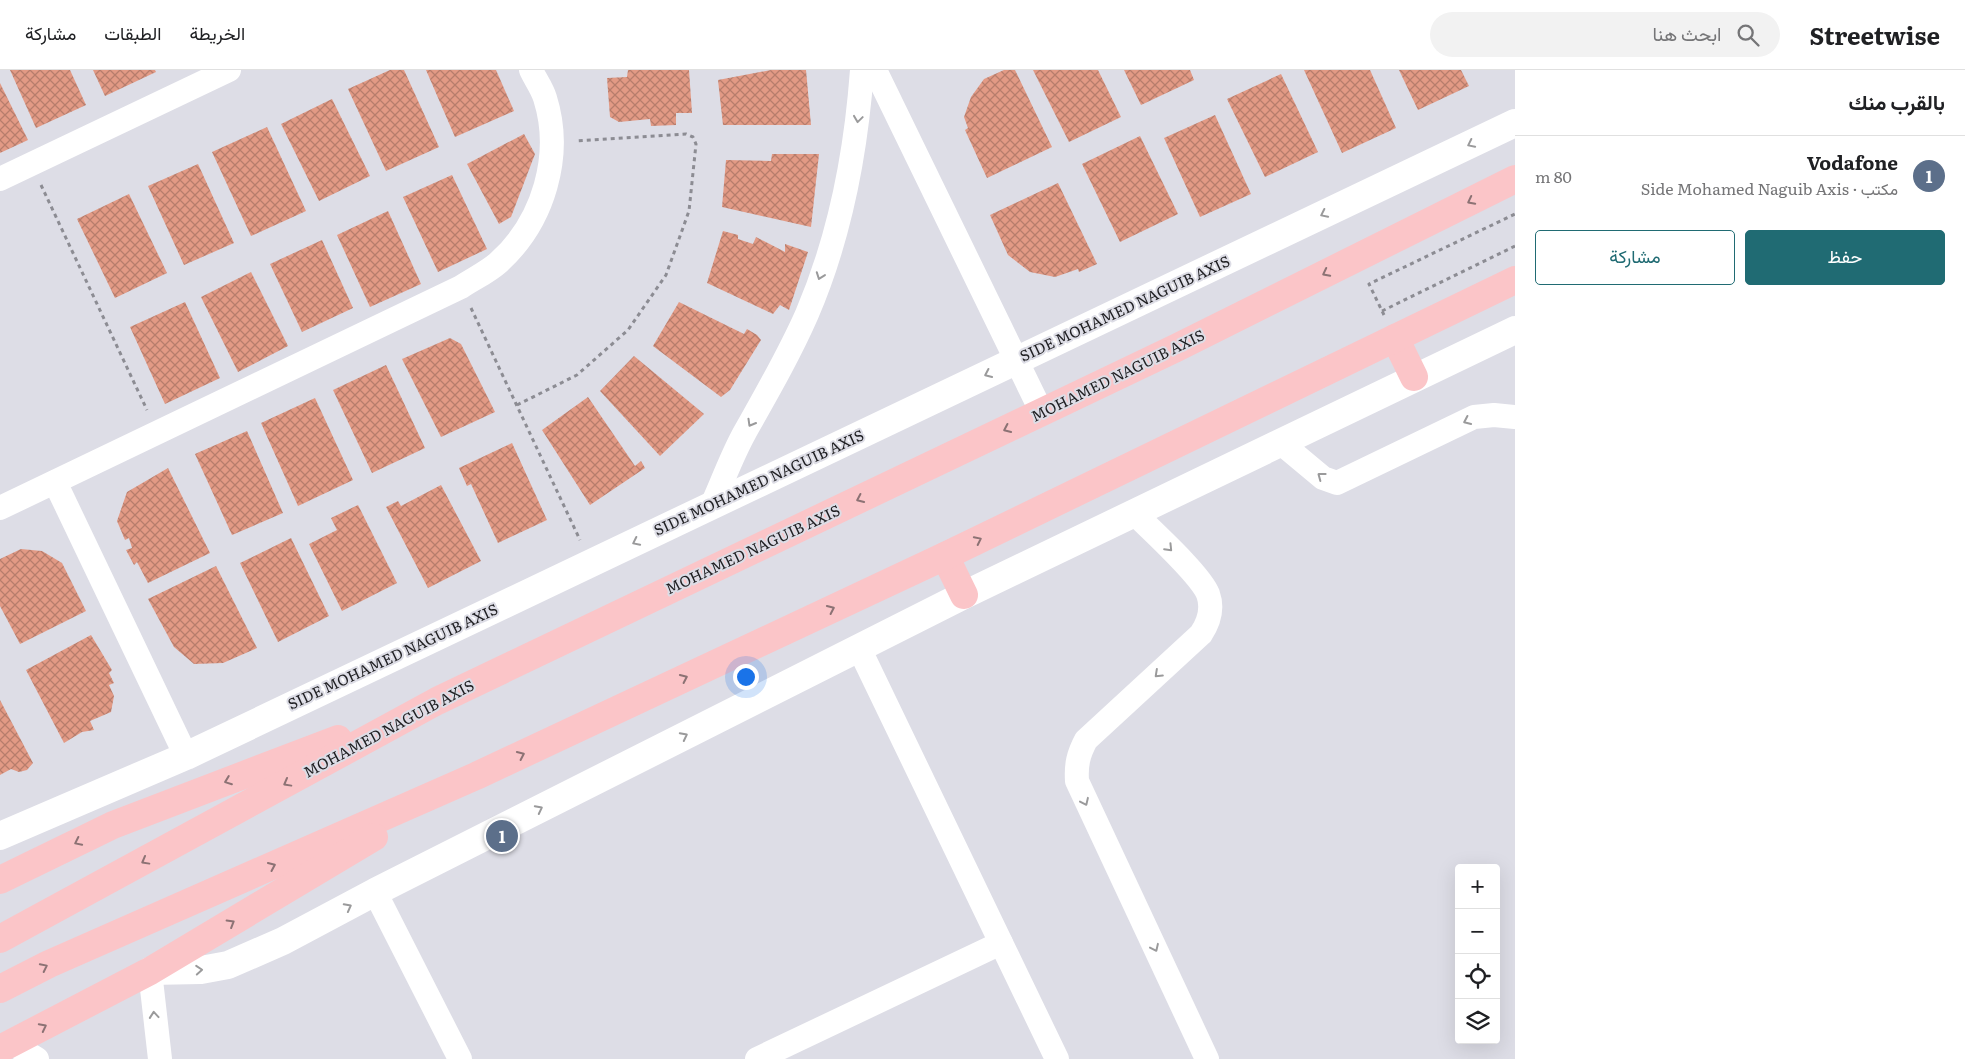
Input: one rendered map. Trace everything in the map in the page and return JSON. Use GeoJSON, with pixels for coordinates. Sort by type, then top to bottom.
{"type":"FeatureCollection","features":[{"type":"Feature","properties":{"kind":"main road","name":"MOHAMED NAGUIB AXIS"},"geometry":{"type":"LineString","coordinates":[[0,939],[437,701],[1042,413],[1515,179]]}},
{"type":"Feature","properties":{"kind":"main road"},"geometry":{"type":"LineString","coordinates":[[0,988],[49,964],[476,776],[945,556],[1515,280]]}},
{"type":"Feature","properties":{"kind":"main road"},"geometry":{"type":"LineString","coordinates":[[1395,338],[1414,377]]}},
{"type":"Feature","properties":{"kind":"main road"},"geometry":{"type":"LineString","coordinates":[[945,556],[964,595]]}},
{"type":"Feature","properties":{"kind":"main road"},"geometry":{"type":"LineString","coordinates":[[0,880],[114,825],[437,701]]}},
{"type":"Feature","properties":{"kind":"main road"},"geometry":{"type":"LineString","coordinates":[[6,1046],[150,971],[476,776]]}},
{"type":"Feature","properties":{"kind":"street"},"geometry":{"type":"LineString","coordinates":[[0,179],[229,70]]}},
{"type":"Feature","properties":{"kind":"street"},"geometry":{"type":"LineString","coordinates":[[0,508],[461,287],[499,262],[528,228],[546,187],[552,142],[544,97],[531,70]]}},
{"type":"Feature","properties":{"kind":"street"},"geometry":{"type":"LineString","coordinates":[[879,72],[1042,413]]}},
{"type":"Feature","properties":{"kind":"street"},"geometry":{"type":"LineString","coordinates":[[712,505],[744,434],[779,375],[803,322],[830,248],[848,182],[859,115],[879,72]]}},
{"type":"Feature","properties":{"kind":"street","name":"SIDE MOHAMED NAGUIB AXIS"},"geometry":{"type":"LineString","coordinates":[[0,836],[186,756],[1515,123]]}},
{"type":"Feature","properties":{"kind":"street"},"geometry":{"type":"LineString","coordinates":[[160,1059],[150,971],[201,970],[228,965],[283,942],[375,892],[964,595],[1515,330]]}},
{"type":"Feature","properties":{"kind":"street"},"geometry":{"type":"LineString","coordinates":[[1281,442],[1323,478],[1337,483],[1474,417],[1494,415],[1515,417]]}},
{"type":"Feature","properties":{"kind":"street"},"geometry":{"type":"LineString","coordinates":[[55,482],[186,756]]}},
{"type":"Feature","properties":{"kind":"street"},"geometry":{"type":"LineString","coordinates":[[1134,513],[1204,585],[1210,605],[1210,615],[1201,634],[1086,740],[1079,753],[1076,767],[1077,781],[1207,1059]]}},
{"type":"Feature","properties":{"kind":"street"},"geometry":{"type":"LineString","coordinates":[[859,648],[1057,1059]]}},
{"type":"Feature","properties":{"kind":"street"},"geometry":{"type":"LineString","coordinates":[[375,892],[460,1059]]}},
{"type":"Feature","properties":{"kind":"street"},"geometry":{"type":"LineString","coordinates":[[757,1059],[1001,943]]}},
{"type":"Feature","properties":{"kind":"street"},"geometry":{"type":"LineString","coordinates":[[6,1046],[37,1059]]}},
{"type":"Feature","properties":{"kind":"path"},"geometry":{"type":"LineString","coordinates":[[516,405],[577,375],[628,330],[666,275],[689,211],[696,144],[693,138],[686,134],[552,142]]}},
{"type":"Feature","properties":{"kind":"path"},"geometry":{"type":"LineString","coordinates":[[31,164],[157,432]]}},
{"type":"Feature","properties":{"kind":"path"},"geometry":{"type":"LineString","coordinates":[[1395,338],[1369,284],[1515,214]]}},
{"type":"Feature","properties":{"kind":"path"},"geometry":{"type":"LineString","coordinates":[[1382,311],[1515,246]]}},
{"type":"Feature","properties":{"kind":"path"},"geometry":{"type":"LineString","coordinates":[[461,287],[591,563]]}},
{"type":"Feature","properties":{"kind":"building"},"geometry":{"type":"Polygon","coordinates":[[[10,70],[70,70],[86,105],[36,128],[10,70]]]}},
{"type":"Feature","properties":{"kind":"building"},"geometry":{"type":"Polygon","coordinates":[[[93,70],[155,70],[156,72],[105,96],[93,70]]]}},
{"type":"Feature","properties":{"kind":"building"},"geometry":{"type":"Polygon","coordinates":[[[390,70],[404,70],[439,147],[386,171],[348,89],[390,70]]]}},
{"type":"Feature","properties":{"kind":"building"},"geometry":{"type":"Polygon","coordinates":[[[426,70],[496,70],[514,111],[455,137],[426,70]]]}},
{"type":"Feature","properties":{"kind":"building"},"geometry":{"type":"Polygon","coordinates":[[[628,70],[689,70],[692,113],[676,113],[676,125],[651,126],[650,119],[619,122],[610,117],[607,78],[627,77],[628,70]]]}},
{"type":"Feature","properties":{"kind":"building"},"geometry":{"type":"Polygon","coordinates":[[[771,70],[806,70],[811,125],[723,125],[718,80],[771,70]]]}},
{"type":"Feature","properties":{"kind":"building"},"geometry":{"type":"Polygon","coordinates":[[[1004,70],[1015,70],[1052,147],[987,178],[965,130],[968,128],[964,117],[971,97],[984,79],[1004,70]]]}},
{"type":"Feature","properties":{"kind":"building"},"geometry":{"type":"Polygon","coordinates":[[[1033,70],[1098,70],[1121,117],[1069,142],[1033,70]]]}},
{"type":"Feature","properties":{"kind":"building"},"geometry":{"type":"Polygon","coordinates":[[[1124,70],[1190,70],[1194,80],[1141,105],[1124,70]]]}},
{"type":"Feature","properties":{"kind":"building"},"geometry":{"type":"Polygon","coordinates":[[[1304,70],[1370,70],[1396,128],[1342,153],[1304,70]]]}},
{"type":"Feature","properties":{"kind":"building"},"geometry":{"type":"Polygon","coordinates":[[[1399,70],[1461,70],[1469,86],[1418,110],[1399,70]]]}},
{"type":"Feature","properties":{"kind":"building"},"geometry":{"type":"Polygon","coordinates":[[[1281,74],[1318,152],[1265,177],[1227,99],[1281,74]]]}},
{"type":"Feature","properties":{"kind":"building"},"geometry":{"type":"Polygon","coordinates":[[[0,83],[28,140],[0,153],[0,83]]]}},
{"type":"Feature","properties":{"kind":"building"},"geometry":{"type":"Polygon","coordinates":[[[332,99],[370,176],[319,201],[281,124],[332,99]]]}},
{"type":"Feature","properties":{"kind":"building"},"geometry":{"type":"Polygon","coordinates":[[[1215,115],[1251,194],[1200,217],[1164,138],[1215,115]]]}},
{"type":"Feature","properties":{"kind":"building"},"geometry":{"type":"Polygon","coordinates":[[[267,127],[306,211],[251,236],[212,152],[267,127]]]}},
{"type":"Feature","properties":{"kind":"building"},"geometry":{"type":"Polygon","coordinates":[[[524,134],[535,154],[511,217],[499,224],[467,164],[524,134]]]}},
{"type":"Feature","properties":{"kind":"building"},"geometry":{"type":"Polygon","coordinates":[[[1140,136],[1178,214],[1120,242],[1082,164],[1140,136]]]}},
{"type":"Feature","properties":{"kind":"building"},"geometry":{"type":"Polygon","coordinates":[[[772,154],[819,154],[811,227],[722,207],[726,160],[771,161],[772,154]]]}},
{"type":"Feature","properties":{"kind":"building"},"geometry":{"type":"Polygon","coordinates":[[[198,164],[234,243],[184,265],[148,186],[198,164]]]}},
{"type":"Feature","properties":{"kind":"building"},"geometry":{"type":"Polygon","coordinates":[[[452,175],[487,249],[438,272],[403,197],[452,175]]]}},
{"type":"Feature","properties":{"kind":"building"},"geometry":{"type":"Polygon","coordinates":[[[1058,183],[1097,264],[1079,272],[1078,269],[1055,277],[1030,272],[1008,255],[990,215],[1058,183]]]}},
{"type":"Feature","properties":{"kind":"building"},"geometry":{"type":"Polygon","coordinates":[[[129,194],[167,273],[115,298],[77,219],[129,194]]]}},
{"type":"Feature","properties":{"kind":"building"},"geometry":{"type":"Polygon","coordinates":[[[388,211],[421,284],[370,307],[337,235],[388,211]]]}},
{"type":"Feature","properties":{"kind":"building"},"geometry":{"type":"Polygon","coordinates":[[[723,231],[738,235],[738,239],[753,244],[756,237],[785,252],[785,244],[808,252],[789,310],[780,305],[773,314],[707,283],[723,231]]]}},
{"type":"Feature","properties":{"kind":"building"},"geometry":{"type":"Polygon","coordinates":[[[322,240],[353,308],[302,332],[270,264],[322,240]]]}},
{"type":"Feature","properties":{"kind":"building"},"geometry":{"type":"Polygon","coordinates":[[[251,272],[288,346],[238,372],[201,297],[251,272]]]}},
{"type":"Feature","properties":{"kind":"building"},"geometry":{"type":"Polygon","coordinates":[[[185,302],[220,378],[165,404],[130,327],[185,302]]]}},
{"type":"Feature","properties":{"kind":"building"},"geometry":{"type":"Polygon","coordinates":[[[679,302],[744,334],[747,329],[761,340],[730,390],[721,397],[653,346],[679,302]]]}},
{"type":"Feature","properties":{"kind":"building"},"geometry":{"type":"Polygon","coordinates":[[[450,338],[461,344],[495,412],[441,437],[402,359],[450,338]]]}},
{"type":"Feature","properties":{"kind":"building"},"geometry":{"type":"Polygon","coordinates":[[[634,356],[704,414],[660,456],[600,391],[634,356]]]}},
{"type":"Feature","properties":{"kind":"building"},"geometry":{"type":"Polygon","coordinates":[[[386,365],[425,448],[372,473],[333,390],[386,365]]]}},
{"type":"Feature","properties":{"kind":"building"},"geometry":{"type":"Polygon","coordinates":[[[588,397],[635,466],[641,461],[645,468],[590,505],[542,430],[588,397]]]}},
{"type":"Feature","properties":{"kind":"building"},"geometry":{"type":"Polygon","coordinates":[[[315,398],[353,480],[298,506],[261,423],[315,398]]]}},
{"type":"Feature","properties":{"kind":"building"},"geometry":{"type":"Polygon","coordinates":[[[247,431],[283,513],[232,535],[195,454],[247,431]]]}},
{"type":"Feature","properties":{"kind":"building"},"geometry":{"type":"Polygon","coordinates":[[[512,443],[547,520],[498,543],[471,484],[467,486],[459,468],[512,443]]]}},
{"type":"Feature","properties":{"kind":"building"},"geometry":{"type":"Polygon","coordinates":[[[168,468],[210,553],[148,583],[137,562],[134,565],[126,550],[132,548],[129,538],[125,540],[117,521],[127,492],[168,468]]]}},
{"type":"Feature","properties":{"kind":"building"},"geometry":{"type":"Polygon","coordinates":[[[441,485],[481,561],[428,588],[386,507],[398,501],[401,506],[441,485]]]}},
{"type":"Feature","properties":{"kind":"building"},"geometry":{"type":"Polygon","coordinates":[[[358,505],[397,583],[342,611],[309,544],[337,530],[331,518],[358,505]]]}},
{"type":"Feature","properties":{"kind":"building"},"geometry":{"type":"Polygon","coordinates":[[[291,538],[329,616],[278,642],[240,563],[291,538]]]}},
{"type":"Feature","properties":{"kind":"building"},"geometry":{"type":"Polygon","coordinates":[[[21,549],[42,551],[62,563],[86,611],[20,644],[0,606],[0,559],[21,549]]]}},
{"type":"Feature","properties":{"kind":"building"},"geometry":{"type":"Polygon","coordinates":[[[216,566],[257,648],[223,663],[194,664],[174,647],[148,599],[216,566]]]}},
{"type":"Feature","properties":{"kind":"building"},"geometry":{"type":"Polygon","coordinates":[[[91,635],[112,670],[109,673],[114,683],[109,685],[114,696],[111,712],[90,721],[94,730],[82,732],[64,743],[26,670],[91,635]]]}},
{"type":"Feature","properties":{"kind":"building"},"geometry":{"type":"Polygon","coordinates":[[[0,700],[33,763],[27,770],[19,772],[11,769],[0,775],[0,700]]]}},
{"type":"Feature","properties":{"kind":"place","name":"Vodafone"},"geometry":{"type":"Point","coordinates":[502,836]}}]}
